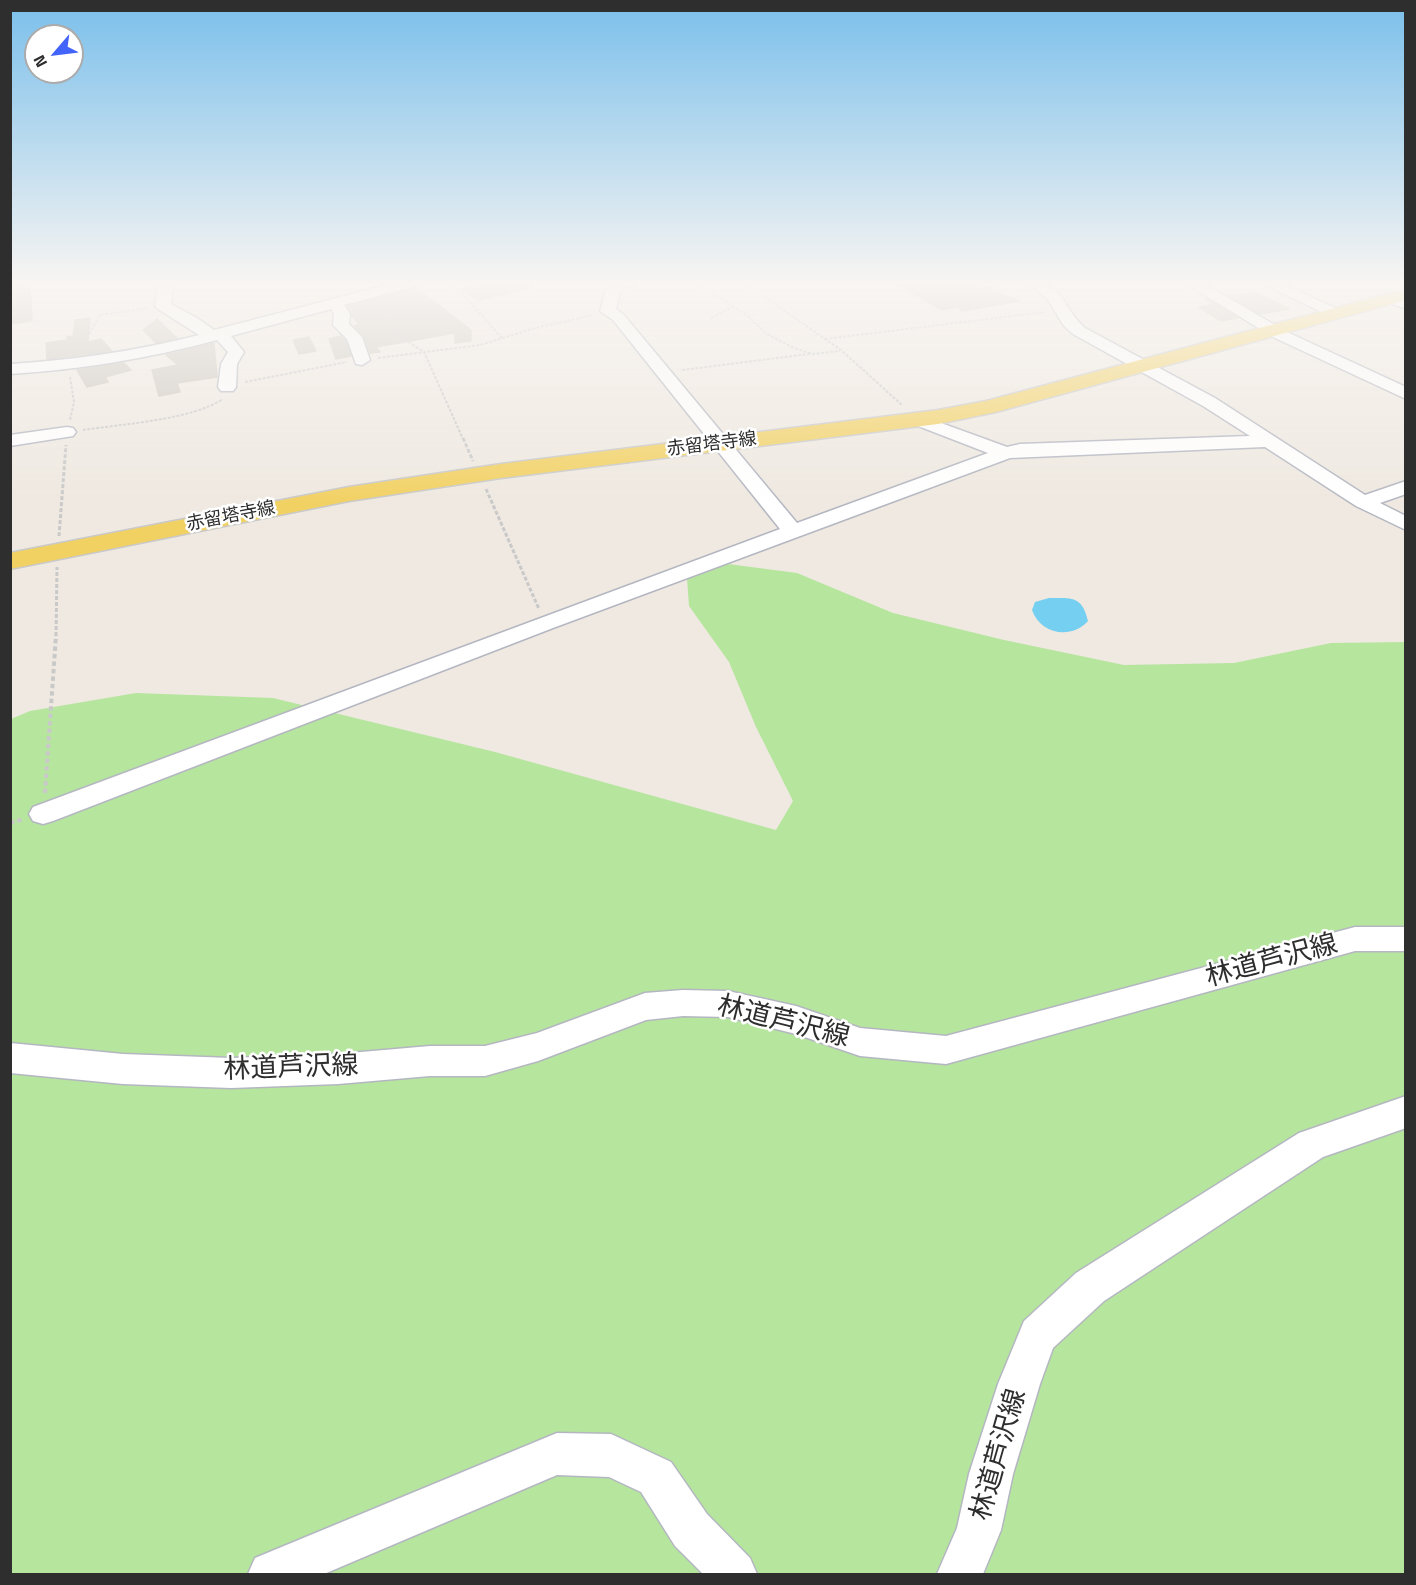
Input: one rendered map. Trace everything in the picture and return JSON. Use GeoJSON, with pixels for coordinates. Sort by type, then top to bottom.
{"type":"FeatureCollection","features":[{"type":"Feature","properties":{"kind":"main road","name":"赤留塔寺線"},"geometry":{"type":"LineString","coordinates":[[10,561],[349,494],[722,443],[919,420],[988,407],[1175,356]]}},
{"type":"Feature","properties":{"kind":"street"},"geometry":{"type":"LineString","coordinates":[[10,369],[80,364],[128,356]]}},
{"type":"Feature","properties":{"kind":"street"},"geometry":{"type":"LineString","coordinates":[[227,387],[229,364],[234,356]]}},
{"type":"Feature","properties":{"kind":"street"},"geometry":{"type":"LineString","coordinates":[[361,356],[362,360]]}},
{"type":"Feature","properties":{"kind":"street"},"geometry":{"type":"LineString","coordinates":[[650,356],[793,531]]}},
{"type":"Feature","properties":{"kind":"street"},"geometry":{"type":"LineString","coordinates":[[1122,356],[1184,387],[1363,502],[1406,524]]}},
{"type":"Feature","properties":{"kind":"street"},"geometry":{"type":"LineString","coordinates":[[1328,356],[1406,394]]}},
{"type":"Feature","properties":{"kind":"street"},"geometry":{"type":"LineString","coordinates":[[919,420],[1005,453]]}},
{"type":"Feature","properties":{"kind":"street"},"geometry":{"type":"LineString","coordinates":[[10,441],[67,432]]}},
{"type":"Feature","properties":{"kind":"street"},"geometry":{"type":"LineString","coordinates":[[43,814],[545,623],[1005,453],[1020,450],[1269,441]]}},
{"type":"Feature","properties":{"kind":"street"},"geometry":{"type":"LineString","coordinates":[[1363,502],[1406,487]]}},
{"type":"Feature","properties":{"kind":"street","name":"林道芦沢線"},"geometry":{"type":"LineString","coordinates":[[10,1058],[123,1069],[231,1073],[338,1069],[430,1061],[485,1061],[538,1047],[645,1007],[683,1003],[728,1004],[796,1020],[860,1042],[946,1050],[1355,939],[1406,939]]}},
{"type":"Feature","properties":{"kind":"street","name":"林道芦沢線"},"geometry":{"type":"LineString","coordinates":[[960,1575],[979,1530],[991,1474],[1019,1384],[1038,1335],[1090,1287],[1312,1145],[1406,1112]]}},
{"type":"Feature","properties":{"kind":"street"},"geometry":{"type":"LineString","coordinates":[[271,1575],[557,1454],[611,1456],[656,1478],[691,1530],[734,1575]]}},
{"type":"Feature","properties":{"kind":"path"},"geometry":{"type":"LineString","coordinates":[[43,814],[55,660],[58,552],[67,432],[74,402],[70,370],[80,364],[82,356]]}},
{"type":"Feature","properties":{"kind":"path"},"geometry":{"type":"LineString","coordinates":[[426,356],[545,623]]}},
{"type":"Feature","properties":{"kind":"path"},"geometry":{"type":"LineString","coordinates":[[664,373],[797,356]]}},
{"type":"Feature","properties":{"kind":"path"},"geometry":{"type":"LineString","coordinates":[[848,356],[919,420]]}},
{"type":"Feature","properties":{"kind":"green space"},"geometry":{"type":"Polygon","coordinates":[[[728,564],[797,573],[893,613],[1004,640],[1124,665],[1234,663],[1331,643],[1405,642],[1405,1574],[11,1574],[11,719],[30,711],[136,693],[273,698],[495,752],[776,830],[793,801],[756,727],[729,662],[689,606],[687,578],[728,564]]]}},
{"type":"Feature","properties":{"kind":"water"},"geometry":{"type":"Polygon","coordinates":[[[1049,598],[1075,600],[1083,607],[1088,621],[1073,631],[1065,632],[1057,632],[1042,625],[1032,610],[1035,602],[1049,598]]]}},
{"type":"Feature","properties":{"kind":"building"},"geometry":{"type":"Polygon","coordinates":[[[47,356],[72,356],[47,359],[47,356]]]}},
{"type":"Feature","properties":{"kind":"building"},"geometry":{"type":"Polygon","coordinates":[[[167,356],[215,356],[217,377],[177,383],[180,392],[159,396],[152,370],[178,365],[167,356]]]}},
{"type":"Feature","properties":{"kind":"building"},"geometry":{"type":"Polygon","coordinates":[[[335,356],[351,356],[336,359],[335,356]]]}},
{"type":"Feature","properties":{"kind":"building"},"geometry":{"type":"Polygon","coordinates":[[[124,363],[131,370],[105,377],[108,382],[87,387],[77,370],[124,363]]]}}]}
